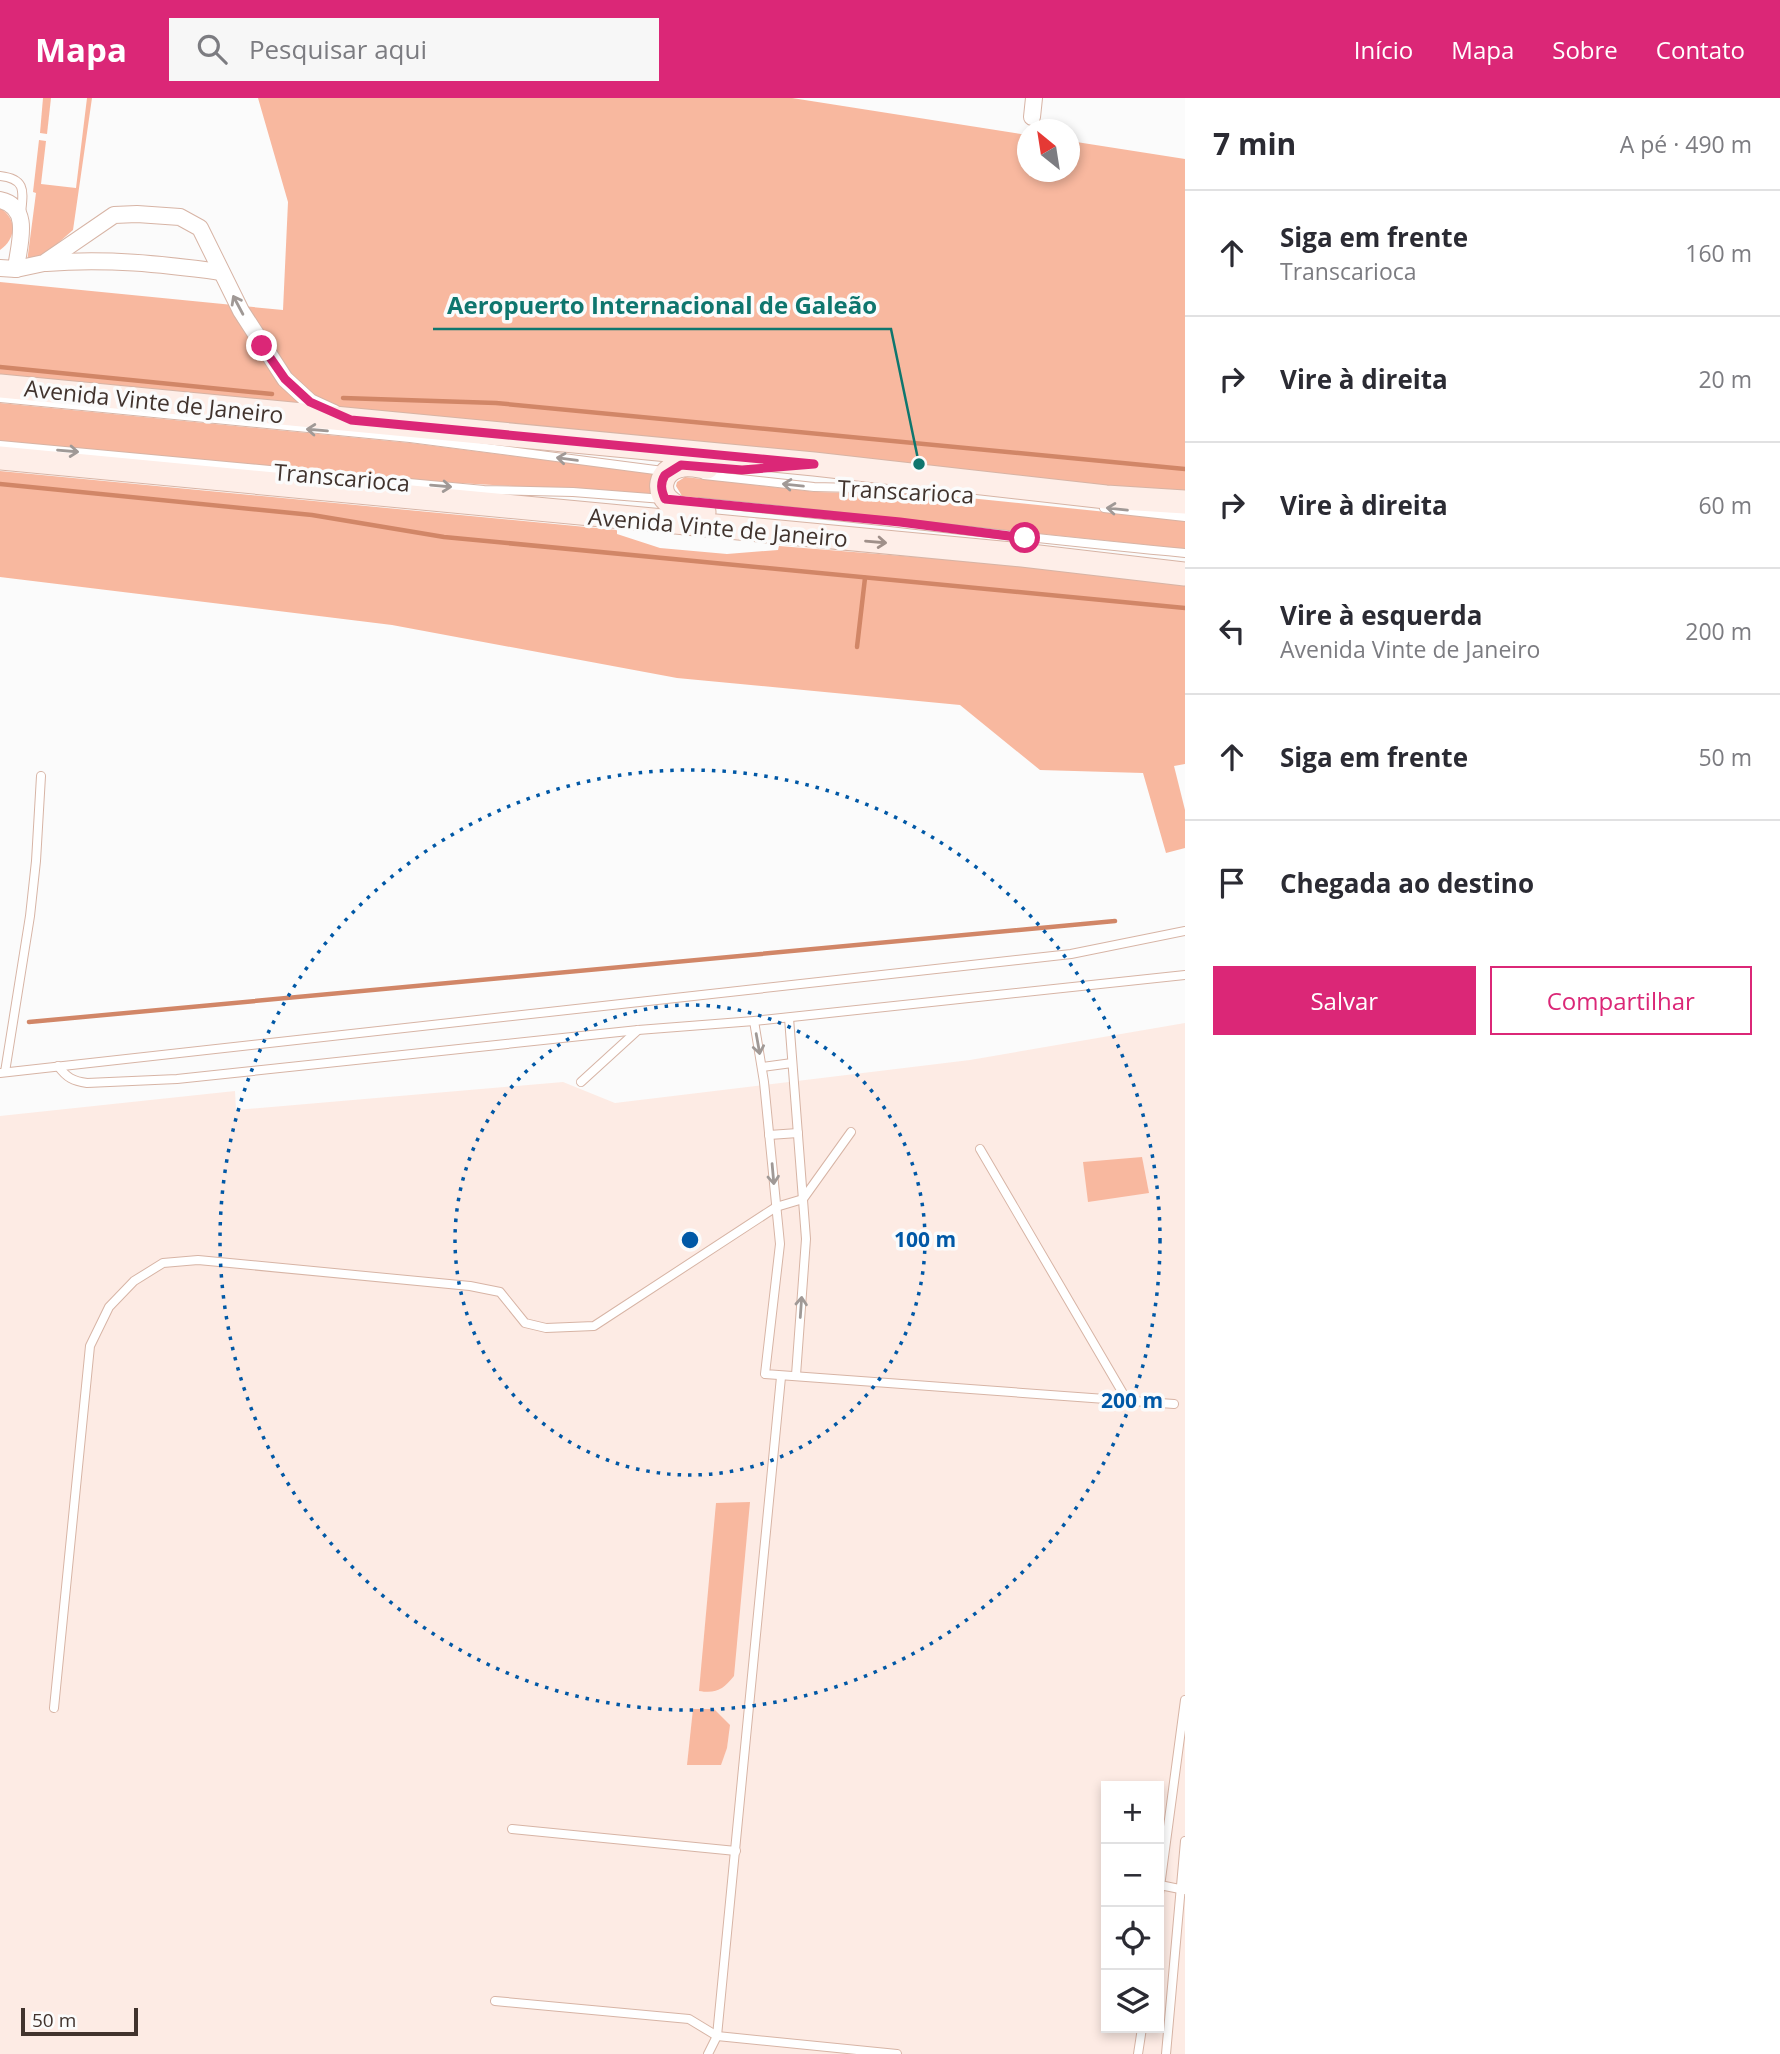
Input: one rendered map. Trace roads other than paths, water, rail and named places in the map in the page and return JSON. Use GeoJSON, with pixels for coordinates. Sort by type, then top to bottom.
{"type":"FeatureCollection","features":[{"type":"Feature","properties":{"kind":"street"},"geometry":{"type":"LineString","coordinates":[[1032,117],[1034,98]]}},
{"type":"Feature","properties":{"kind":"street"},"geometry":{"type":"LineString","coordinates":[[0,200],[16,209],[21,220],[22,237],[8,269]]}},
{"type":"Feature","properties":{"kind":"street"},"geometry":{"type":"LineString","coordinates":[[44,263],[114,215],[180,217],[200,228],[241,311],[285,379],[310,402],[351,420]]}},
{"type":"Feature","properties":{"kind":"street"},"geometry":{"type":"LineString","coordinates":[[8,269],[85,260],[176,265],[221,272]]}},
{"type":"Feature","properties":{"kind":"street","name":"Avenida Vinte de Janeiro"},"geometry":{"type":"LineString","coordinates":[[0,386],[814,464],[1106,497],[1185,502]]}},
{"type":"Feature","properties":{"kind":"street","name":"Avenida Vinte de Janeiro"},"geometry":{"type":"LineString","coordinates":[[0,458],[1022,555],[1185,574]]}},
{"type":"Feature","properties":{"kind":"street"},"geometry":{"type":"LineString","coordinates":[[808,536],[732,515],[680,509],[665,499],[661,486],[668,472],[681,465],[742,470],[814,464]]}},
{"type":"Feature","properties":{"kind":"street"},"geometry":{"type":"LineString","coordinates":[[1022,555],[1185,561]]}},
{"type":"Feature","properties":{"kind":"lane"},"geometry":{"type":"LineString","coordinates":[[0,176],[11,177],[21,184],[21,220]]}},
{"type":"Feature","properties":{"kind":"lane","name":"Transcarioca"},"geometry":{"type":"LineString","coordinates":[[0,398],[410,438],[668,472],[814,487],[952,491]]}},
{"type":"Feature","properties":{"kind":"lane","name":"Transcarioca"},"geometry":{"type":"LineString","coordinates":[[0,445],[484,490],[573,492],[665,499],[1185,553]]}},
{"type":"Feature","properties":{"kind":"lane"},"geometry":{"type":"LineString","coordinates":[[1098,507],[1185,517]]}},
{"type":"Feature","properties":{"kind":"lane"},"geometry":{"type":"LineString","coordinates":[[41,776],[33,889],[3,1073],[1071,954],[1185,931]]}},
{"type":"Feature","properties":{"kind":"lane"},"geometry":{"type":"LineString","coordinates":[[58,1066],[65,1077],[73,1081],[110,1084],[177,1079],[1185,975]]}},
{"type":"Feature","properties":{"kind":"lane"},"geometry":{"type":"LineString","coordinates":[[789,1017],[806,1239],[796,1376]]}},
{"type":"Feature","properties":{"kind":"lane"},"geometry":{"type":"LineString","coordinates":[[754,1021],[762,1067],[780,1244],[765,1374],[1174,1404]]}},
{"type":"Feature","properties":{"kind":"lane"},"geometry":{"type":"LineString","coordinates":[[581,1083],[638,1030]]}},
{"type":"Feature","properties":{"kind":"lane"},"geometry":{"type":"LineString","coordinates":[[762,1067],[792,1063]]}},
{"type":"Feature","properties":{"kind":"lane"},"geometry":{"type":"LineString","coordinates":[[54,1708],[90,1346],[109,1307],[134,1282],[163,1263],[198,1260],[456,1285],[500,1292],[526,1323],[546,1328],[594,1326],[776,1207],[803,1199],[850,1132]]}},
{"type":"Feature","properties":{"kind":"lane"},"geometry":{"type":"LineString","coordinates":[[769,1135],[798,1133]]}},
{"type":"Feature","properties":{"kind":"lane"},"geometry":{"type":"LineString","coordinates":[[980,1149],[1128,1402]]}},
{"type":"Feature","properties":{"kind":"lane"},"geometry":{"type":"LineString","coordinates":[[708,2054],[717,2036],[781,1377]]}},
{"type":"Feature","properties":{"kind":"lane"},"geometry":{"type":"LineString","coordinates":[[1164,1853],[1185,1700]]}},
{"type":"Feature","properties":{"kind":"lane"},"geometry":{"type":"LineString","coordinates":[[512,1829],[736,1851]]}},
{"type":"Feature","properties":{"kind":"lane"},"geometry":{"type":"LineString","coordinates":[[1166,2054],[1185,1841]]}},
{"type":"Feature","properties":{"kind":"lane"},"geometry":{"type":"LineString","coordinates":[[1164,1890],[1182,1889]]}},
{"type":"Feature","properties":{"kind":"lane"},"geometry":{"type":"LineString","coordinates":[[495,2001],[690,2019],[717,2036],[897,2054]]}},
{"type":"Feature","properties":{"kind":"lane"},"geometry":{"type":"LineString","coordinates":[[1138,2054],[1141,2033]]}},
{"type":"Feature","properties":{"kind":"waterway"},"geometry":{"type":"LineString","coordinates":[[0,367],[272,394]]}},
{"type":"Feature","properties":{"kind":"waterway"},"geometry":{"type":"LineString","coordinates":[[343,398],[496,403],[1185,469]]}},
{"type":"Feature","properties":{"kind":"waterway"},"geometry":{"type":"LineString","coordinates":[[0,484],[312,515],[444,537],[1185,608]]}},
{"type":"Feature","properties":{"kind":"waterway"},"geometry":{"type":"LineString","coordinates":[[857,647],[865,578]]}},
{"type":"Feature","properties":{"kind":"waterway"},"geometry":{"type":"LineString","coordinates":[[29,1022],[1115,921]]}},
{"type":"Feature","properties":{"kind":"place","name":"Aeropuerto Internacional de Galeão"},"geometry":{"type":"Point","coordinates":[919,464]}}]}
